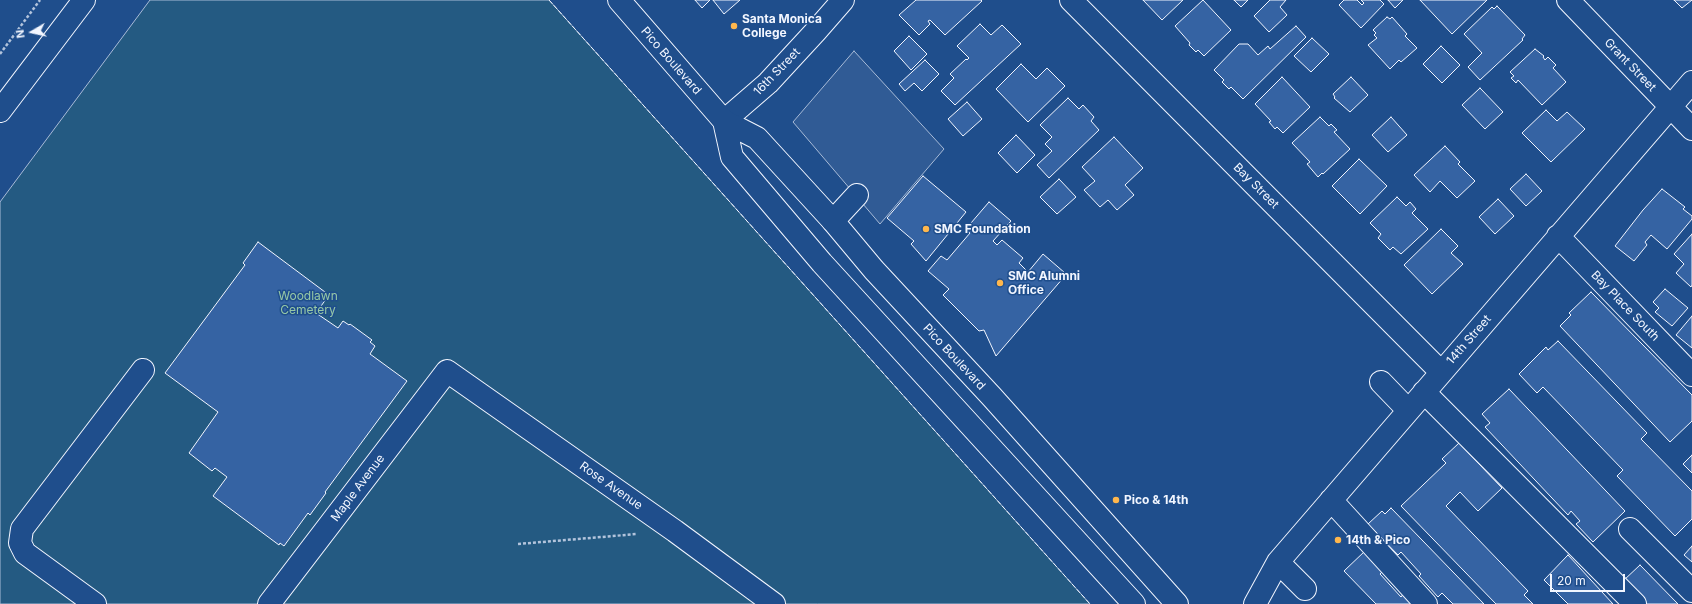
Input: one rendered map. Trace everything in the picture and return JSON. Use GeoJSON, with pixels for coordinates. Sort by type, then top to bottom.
{"type":"FeatureCollection","features":[{"type":"Feature","properties":{"kind":"street"},"geometry":{"type":"LineString","coordinates":[[0,111],[84,0]]}},
{"type":"Feature","properties":{"kind":"street","name":"Pico Boulevard"},"geometry":{"type":"LineString","coordinates":[[619,0],[724,121],[757,138],[833,221],[874,270],[992,397],[1177,604]]}},
{"type":"Feature","properties":{"kind":"street","name":"16th Street"},"geometry":{"type":"LineString","coordinates":[[724,121],[763,88],[843,0]]}},
{"type":"Feature","properties":{"kind":"street","name":"Bay Street"},"geometry":{"type":"LineString","coordinates":[[1071,0],[1441,372]]}},
{"type":"Feature","properties":{"kind":"street","name":"Grant Street"},"geometry":{"type":"LineString","coordinates":[[1568,0],[1692,129]]}},
{"type":"Feature","properties":{"kind":"street","name":"14th Street"},"geometry":{"type":"LineString","coordinates":[[1255,604],[1278,562],[1692,82]]}},
{"type":"Feature","properties":{"kind":"street","name":"Pico Boulevard"},"geometry":{"type":"LineString","coordinates":[[724,121],[732,157],[822,263],[1134,604]]}},
{"type":"Feature","properties":{"kind":"street"},"geometry":{"type":"LineString","coordinates":[[833,221],[857,195]]}},
{"type":"Feature","properties":{"kind":"street","name":"Bay Place South"},"geometry":{"type":"LineString","coordinates":[[1558,236],[1692,375]]}},
{"type":"Feature","properties":{"kind":"street"},"geometry":{"type":"LineString","coordinates":[[849,292],[874,270]]}},
{"type":"Feature","properties":{"kind":"street"},"geometry":{"type":"LineString","coordinates":[[95,604],[25,552],[20,543],[22,529],[143,370]]}},
{"type":"Feature","properties":{"kind":"street","name":"Rose Avenue"},"geometry":{"type":"LineString","coordinates":[[447,371],[675,531],[774,604]]}},
{"type":"Feature","properties":{"kind":"street","name":"Maple Avenue"},"geometry":{"type":"LineString","coordinates":[[269,604],[447,371]]}},
{"type":"Feature","properties":{"kind":"street"},"geometry":{"type":"LineString","coordinates":[[1381,382],[1408,410]]}},
{"type":"Feature","properties":{"kind":"street"},"geometry":{"type":"LineString","coordinates":[[1424,392],[1635,604]]}},
{"type":"Feature","properties":{"kind":"street"},"geometry":{"type":"LineString","coordinates":[[965,421],[992,397]]}},
{"type":"Feature","properties":{"kind":"street"},"geometry":{"type":"LineString","coordinates":[[1331,500],[1426,604]]}},
{"type":"Feature","properties":{"kind":"street"},"geometry":{"type":"LineString","coordinates":[[1630,529],[1692,591]]}},
{"type":"Feature","properties":{"kind":"street"},"geometry":{"type":"LineString","coordinates":[[1278,562],[1305,589]]}},
{"type":"Feature","properties":{"kind":"path"},"geometry":{"type":"LineString","coordinates":[[0,54],[40,0]]}},
{"type":"Feature","properties":{"kind":"path"},"geometry":{"type":"LineString","coordinates":[[518,544],[675,531]]}},
{"type":"Feature","properties":{"kind":"green space","name":"Woodlawn Cemetery"},"geometry":{"type":"Polygon","coordinates":[[[150,0],[549,0],[1090,604],[0,604],[0,202],[150,0]]]}},
{"type":"Feature","properties":{"kind":"shaded area"},"geometry":{"type":"Polygon","coordinates":[[[854,51],[944,149],[880,224],[793,122],[854,51]]]}},
{"type":"Feature","properties":{"kind":"building"},"geometry":{"type":"Polygon","coordinates":[[[695,0],[710,0],[702,8],[695,0]]]}},
{"type":"Feature","properties":{"kind":"building"},"geometry":{"type":"Polygon","coordinates":[[[713,0],[740,0],[724,14],[713,0]]]}},
{"type":"Feature","properties":{"kind":"building"},"geometry":{"type":"Polygon","coordinates":[[[916,0],[982,1],[945,35],[930,20],[928,21],[930,24],[919,35],[899,15],[916,0]]]}},
{"type":"Feature","properties":{"kind":"building"},"geometry":{"type":"Polygon","coordinates":[[[1143,0],[1183,0],[1162,20],[1143,0]]]}},
{"type":"Feature","properties":{"kind":"building"},"geometry":{"type":"Polygon","coordinates":[[[1203,0],[1231,30],[1204,56],[1198,50],[1196,52],[1189,45],[1190,43],[1175,26],[1203,0]]]}},
{"type":"Feature","properties":{"kind":"building"},"geometry":{"type":"Polygon","coordinates":[[[1234,0],[1248,0],[1241,7],[1234,0]]]}},
{"type":"Feature","properties":{"kind":"building"},"geometry":{"type":"Polygon","coordinates":[[[1270,0],[1286,0],[1280,7],[1287,15],[1269,32],[1254,16],[1270,0]]]}},
{"type":"Feature","properties":{"kind":"building"},"geometry":{"type":"Polygon","coordinates":[[[1344,0],[1357,0],[1362,5],[1364,3],[1361,0],[1380,0],[1384,4],[1361,28],[1339,5],[1344,0]]]}},
{"type":"Feature","properties":{"kind":"building"},"geometry":{"type":"Polygon","coordinates":[[[1388,0],[1403,0],[1395,8],[1388,0]]]}},
{"type":"Feature","properties":{"kind":"building"},"geometry":{"type":"Polygon","coordinates":[[[1420,0],[1487,0],[1452,34],[1420,0]]]}},
{"type":"Feature","properties":{"kind":"building"},"geometry":{"type":"Polygon","coordinates":[[[1674,0],[1692,0],[1682,8],[1674,0]]]}},
{"type":"Feature","properties":{"kind":"building"},"geometry":{"type":"Polygon","coordinates":[[[1497,6],[1525,35],[1522,39],[1523,40],[1480,80],[1468,67],[1482,53],[1464,34],[1492,7],[1494,9],[1497,6]]]}},
{"type":"Feature","properties":{"kind":"building"},"geometry":{"type":"Polygon","coordinates":[[[1387,17],[1390,19],[1392,17],[1407,34],[1405,36],[1417,48],[1401,62],[1399,60],[1390,69],[1368,45],[1377,38],[1374,35],[1376,33],[1373,30],[1387,17]]]}},
{"type":"Feature","properties":{"kind":"building"},"geometry":{"type":"Polygon","coordinates":[[[980,24],[991,35],[1002,25],[1021,44],[955,105],[941,91],[954,78],[950,74],[969,58],[957,46],[980,24]]]}},
{"type":"Feature","properties":{"kind":"building"},"geometry":{"type":"Polygon","coordinates":[[[1296,26],[1306,37],[1243,99],[1231,87],[1229,89],[1222,82],[1224,80],[1214,70],[1239,44],[1248,44],[1258,55],[1268,46],[1270,49],[1296,26]]]}},
{"type":"Feature","properties":{"kind":"building"},"geometry":{"type":"Polygon","coordinates":[[[909,36],[927,54],[911,70],[894,51],[909,36]]]}},
{"type":"Feature","properties":{"kind":"building"},"geometry":{"type":"Polygon","coordinates":[[[1312,38],[1329,54],[1311,72],[1294,56],[1312,38]]]}},
{"type":"Feature","properties":{"kind":"building"},"geometry":{"type":"Polygon","coordinates":[[[1441,46],[1460,65],[1442,83],[1423,64],[1441,46]]]}},
{"type":"Feature","properties":{"kind":"building"},"geometry":{"type":"Polygon","coordinates":[[[1535,49],[1544,56],[1543,57],[1545,60],[1548,57],[1556,65],[1553,68],[1566,82],[1542,105],[1518,80],[1516,83],[1511,78],[1514,76],[1510,72],[1535,49]]]}},
{"type":"Feature","properties":{"kind":"building"},"geometry":{"type":"Polygon","coordinates":[[[925,60],[939,74],[922,91],[914,83],[905,91],[899,84],[925,60]]]}},
{"type":"Feature","properties":{"kind":"building"},"geometry":{"type":"Polygon","coordinates":[[[1021,64],[1036,79],[1047,68],[1065,86],[1028,122],[996,89],[1021,64]]]}},
{"type":"Feature","properties":{"kind":"building"},"geometry":{"type":"Polygon","coordinates":[[[1282,77],[1310,107],[1283,133],[1277,127],[1275,129],[1269,122],[1271,121],[1255,104],[1282,77]]]}},
{"type":"Feature","properties":{"kind":"building"},"geometry":{"type":"Polygon","coordinates":[[[1351,77],[1368,95],[1350,112],[1334,98],[1335,97],[1333,94],[1351,77]]]}},
{"type":"Feature","properties":{"kind":"building"},"geometry":{"type":"Polygon","coordinates":[[[1480,88],[1503,112],[1485,129],[1462,105],[1480,88]]]}},
{"type":"Feature","properties":{"kind":"building"},"geometry":{"type":"Polygon","coordinates":[[[1068,98],[1079,109],[1083,105],[1094,117],[1091,121],[1099,130],[1049,178],[1037,165],[1052,151],[1045,144],[1052,137],[1040,125],[1068,98]]]}},
{"type":"Feature","properties":{"kind":"building"},"geometry":{"type":"Polygon","coordinates":[[[967,102],[982,119],[963,136],[948,119],[967,102]]]}},
{"type":"Feature","properties":{"kind":"building"},"geometry":{"type":"Polygon","coordinates":[[[1546,110],[1557,121],[1567,112],[1585,129],[1551,162],[1522,133],[1546,110]]]}},
{"type":"Feature","properties":{"kind":"building"},"geometry":{"type":"Polygon","coordinates":[[[1320,117],[1329,126],[1331,124],[1337,130],[1334,132],[1350,149],[1318,177],[1307,164],[1310,162],[1292,143],[1320,117]]]}},
{"type":"Feature","properties":{"kind":"building"},"geometry":{"type":"Polygon","coordinates":[[[1391,117],[1407,135],[1388,152],[1372,135],[1391,117]]]}},
{"type":"Feature","properties":{"kind":"building"},"geometry":{"type":"Polygon","coordinates":[[[1016,135],[1035,155],[1017,173],[998,153],[1016,135]]]}},
{"type":"Feature","properties":{"kind":"building"},"geometry":{"type":"Polygon","coordinates":[[[1114,137],[1143,168],[1125,185],[1134,195],[1117,210],[1108,200],[1100,207],[1084,190],[1095,181],[1082,167],[1114,137]]]}},
{"type":"Feature","properties":{"kind":"building"},"geometry":{"type":"Polygon","coordinates":[[[1445,146],[1460,162],[1458,164],[1475,181],[1457,198],[1440,181],[1430,192],[1414,175],[1445,146]]]}},
{"type":"Feature","properties":{"kind":"building"},"geometry":{"type":"Polygon","coordinates":[[[1359,159],[1387,186],[1360,214],[1332,186],[1359,159]]]}},
{"type":"Feature","properties":{"kind":"building"},"geometry":{"type":"Polygon","coordinates":[[[1526,174],[1542,191],[1526,206],[1510,189],[1526,174]]]}},
{"type":"Feature","properties":{"kind":"building","name":"SMC Foundation"},"geometry":{"type":"Polygon","coordinates":[[[923,176],[966,212],[926,261],[911,244],[914,241],[887,218],[923,176]]]}},
{"type":"Feature","properties":{"kind":"building"},"geometry":{"type":"Polygon","coordinates":[[[1059,179],[1076,197],[1057,214],[1040,197],[1059,179]]]}},
{"type":"Feature","properties":{"kind":"building"},"geometry":{"type":"Polygon","coordinates":[[[1662,189],[1685,207],[1683,209],[1692,216],[1692,219],[1667,249],[1651,235],[1645,242],[1647,245],[1634,261],[1615,246],[1643,210],[1662,189]]]}},
{"type":"Feature","properties":{"kind":"building"},"geometry":{"type":"Polygon","coordinates":[[[1397,197],[1406,206],[1410,202],[1416,209],[1412,213],[1428,229],[1401,254],[1393,247],[1390,250],[1378,238],[1381,234],[1370,223],[1397,197]]]}},
{"type":"Feature","properties":{"kind":"building"},"geometry":{"type":"Polygon","coordinates":[[[1498,199],[1514,216],[1495,234],[1479,217],[1498,199]]]}},
{"type":"Feature","properties":{"kind":"building","name":"SMC Alumni Office"},"geometry":{"type":"Polygon","coordinates":[[[989,202],[1011,221],[993,241],[997,245],[1002,240],[1023,258],[1019,263],[1028,272],[1043,254],[1065,273],[1062,276],[1064,277],[996,356],[984,330],[979,331],[943,295],[949,289],[928,271],[941,256],[947,260],[970,233],[965,230],[989,202]]]}},
{"type":"Feature","properties":{"kind":"building"},"geometry":{"type":"Polygon","coordinates":[[[1441,229],[1458,246],[1451,253],[1463,264],[1432,294],[1404,265],[1441,229]]]}},
{"type":"Feature","properties":{"kind":"building"},"geometry":{"type":"Polygon","coordinates":[[[1692,234],[1691,287],[1676,273],[1684,264],[1674,254],[1692,234]]]}},
{"type":"Feature","properties":{"kind":"building"},"geometry":{"type":"Polygon","coordinates":[[[258,242],[329,295],[316,313],[338,328],[343,321],[349,325],[350,324],[372,340],[370,342],[375,346],[370,354],[407,381],[325,492],[326,493],[310,515],[308,513],[284,546],[280,543],[279,545],[213,496],[227,477],[215,468],[212,471],[189,453],[218,412],[165,373],[245,265],[243,263],[258,242]]]}},
{"type":"Feature","properties":{"kind":"building"},"geometry":{"type":"Polygon","coordinates":[[[1665,289],[1688,308],[1672,326],[1655,312],[1659,308],[1653,302],[1665,289]]]}},
{"type":"Feature","properties":{"kind":"building"},"geometry":{"type":"Polygon","coordinates":[[[1591,292],[1692,395],[1692,421],[1670,442],[1560,326],[1571,315],[1569,313],[1591,292]]]}},
{"type":"Feature","properties":{"kind":"building"},"geometry":{"type":"Polygon","coordinates":[[[1692,316],[1692,348],[1676,335],[1692,316]]]}},
{"type":"Feature","properties":{"kind":"building"},"geometry":{"type":"Polygon","coordinates":[[[1558,341],[1647,433],[1641,439],[1692,491],[1692,519],[1675,536],[1617,476],[1623,470],[1543,387],[1537,393],[1519,374],[1546,347],[1548,350],[1558,341]]]}},
{"type":"Feature","properties":{"kind":"building"},"geometry":{"type":"Polygon","coordinates":[[[1509,389],[1625,511],[1593,542],[1576,524],[1580,521],[1571,511],[1568,515],[1485,427],[1490,423],[1482,414],[1509,389]]]}},
{"type":"Feature","properties":{"kind":"building"},"geometry":{"type":"Polygon","coordinates":[[[1459,443],[1502,488],[1478,511],[1460,492],[1446,506],[1528,591],[1524,595],[1533,604],[1496,604],[1401,506],[1446,463],[1442,459],[1459,443]]]}},
{"type":"Feature","properties":{"kind":"building"},"geometry":{"type":"Polygon","coordinates":[[[1692,455],[1692,473],[1683,464],[1692,455]]]}},
{"type":"Feature","properties":{"kind":"building"},"geometry":{"type":"Polygon","coordinates":[[[1391,508],[1484,604],[1453,604],[1442,593],[1438,597],[1419,576],[1421,574],[1401,552],[1398,555],[1368,524],[1382,511],[1385,514],[1391,508]]]}},
{"type":"Feature","properties":{"kind":"building"},"geometry":{"type":"Polygon","coordinates":[[[1692,546],[1692,562],[1684,555],[1692,546]]]}},
{"type":"Feature","properties":{"kind":"building"},"geometry":{"type":"Polygon","coordinates":[[[1365,551],[1384,570],[1380,574],[1401,597],[1404,593],[1415,604],[1376,604],[1344,571],[1365,551]]]}},
{"type":"Feature","properties":{"kind":"building"},"geometry":{"type":"Polygon","coordinates":[[[1568,555],[1613,604],[1568,604],[1544,580],[1568,555]]]}},
{"type":"Feature","properties":{"kind":"building"},"geometry":{"type":"Polygon","coordinates":[[[1640,565],[1678,604],[1646,604],[1623,581],[1640,565]]]}},
{"type":"Feature","properties":{"kind":"fence"},"geometry":{"type":"LineString","coordinates":[[549,0],[1090,604]]}},
{"type":"Feature","properties":{"kind":"place","name":"Santa Monica College"},"geometry":{"type":"Point","coordinates":[734,26]}},
{"type":"Feature","properties":{"kind":"place","name":"SMC Foundation"},"geometry":{"type":"Point","coordinates":[926,229]}},
{"type":"Feature","properties":{"kind":"place","name":"SMC Alumni Office"},"geometry":{"type":"Point","coordinates":[1000,283]}},
{"type":"Feature","properties":{"kind":"place","name":"Pico & 14th"},"geometry":{"type":"Point","coordinates":[1116,500]}},
{"type":"Feature","properties":{"kind":"place","name":"14th & Pico"},"geometry":{"type":"Point","coordinates":[1338,540]}}]}
